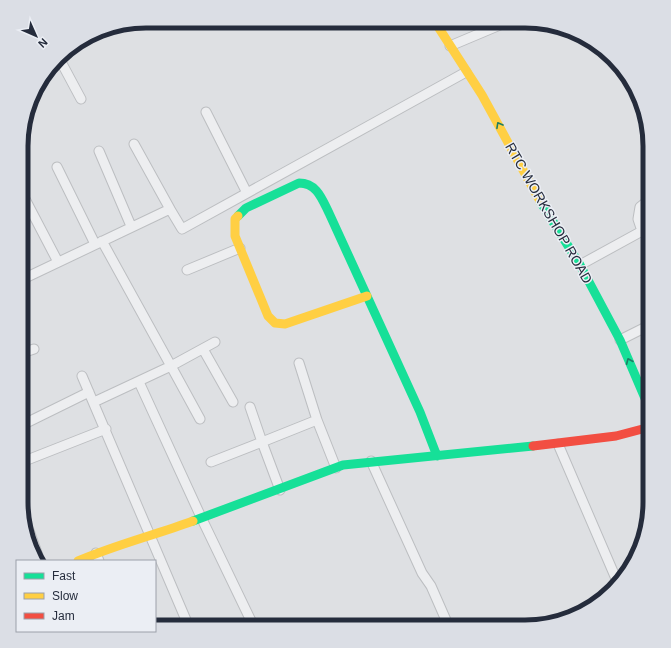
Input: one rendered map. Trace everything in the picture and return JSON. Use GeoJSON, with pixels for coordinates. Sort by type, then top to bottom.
{"type":"FeatureCollection","features":[{"type":"Feature","properties":{"kind":"street","name":"RTC WORKSHOP ROAD"},"geometry":{"type":"LineString","coordinates":[[439,28],[482,96],[546,211],[580,265],[620,340],[643,394]]}},
{"type":"Feature","properties":{"kind":"street"},"geometry":{"type":"LineString","coordinates":[[450,46],[493,28]]}},
{"type":"Feature","properties":{"kind":"street"},"geometry":{"type":"LineString","coordinates":[[62,63],[81,99]]}},
{"type":"Feature","properties":{"kind":"street"},"geometry":{"type":"LineString","coordinates":[[134,144],[182,229],[466,72]]}},
{"type":"Feature","properties":{"kind":"street"},"geometry":{"type":"LineString","coordinates":[[206,112],[247,193]]}},
{"type":"Feature","properties":{"kind":"street"},"geometry":{"type":"LineString","coordinates":[[99,151],[132,226]]}},
{"type":"Feature","properties":{"kind":"street"},"geometry":{"type":"LineString","coordinates":[[57,167],[172,366],[200,419]]}},
{"type":"Feature","properties":{"kind":"street"},"geometry":{"type":"LineString","coordinates":[[367,296],[278,325],[272,323],[235,236],[234,226],[240,213],[246,208],[299,183],[311,183],[314,186],[367,296],[420,412],[437,456]]}},
{"type":"Feature","properties":{"kind":"street"},"geometry":{"type":"LineString","coordinates":[[28,205],[58,262]]}},
{"type":"Feature","properties":{"kind":"street"},"geometry":{"type":"LineString","coordinates":[[643,205],[640,207],[638,219],[643,227]]}},
{"type":"Feature","properties":{"kind":"street"},"geometry":{"type":"LineString","coordinates":[[28,276],[170,209]]}},
{"type":"Feature","properties":{"kind":"street"},"geometry":{"type":"LineString","coordinates":[[580,265],[643,234]]}},
{"type":"Feature","properties":{"kind":"street"},"geometry":{"type":"LineString","coordinates":[[186,270],[240,248]]}},
{"type":"Feature","properties":{"kind":"street"},"geometry":{"type":"LineString","coordinates":[[620,340],[643,328]]}},
{"type":"Feature","properties":{"kind":"street"},"geometry":{"type":"LineString","coordinates":[[94,402],[172,366],[215,342]]}},
{"type":"Feature","properties":{"kind":"street"},"geometry":{"type":"LineString","coordinates":[[28,352],[34,349]]}},
{"type":"Feature","properties":{"kind":"street"},"geometry":{"type":"LineString","coordinates":[[203,349],[233,402]]}},
{"type":"Feature","properties":{"kind":"street"},"geometry":{"type":"LineString","coordinates":[[299,363],[317,420],[336,468]]}},
{"type":"Feature","properties":{"kind":"street"},"geometry":{"type":"LineString","coordinates":[[82,376],[152,536],[186,620]]}},
{"type":"Feature","properties":{"kind":"street"},"geometry":{"type":"LineString","coordinates":[[139,382],[251,620]]}},
{"type":"Feature","properties":{"kind":"street"},"geometry":{"type":"LineString","coordinates":[[28,422],[89,392]]}},
{"type":"Feature","properties":{"kind":"street"},"geometry":{"type":"LineString","coordinates":[[250,407],[280,490]]}},
{"type":"Feature","properties":{"kind":"street"},"geometry":{"type":"LineString","coordinates":[[211,462],[317,420]]}},
{"type":"Feature","properties":{"kind":"street"},"geometry":{"type":"LineString","coordinates":[[28,460],[106,429]]}},
{"type":"Feature","properties":{"kind":"street"},"geometry":{"type":"LineString","coordinates":[[83,560],[98,557],[201,517],[280,490],[336,468],[371,461],[558,444],[616,436],[643,429]]}},
{"type":"Feature","properties":{"kind":"street"},"geometry":{"type":"LineString","coordinates":[[558,444],[616,578]]}},
{"type":"Feature","properties":{"kind":"street"},"geometry":{"type":"LineString","coordinates":[[371,461],[422,573],[431,586],[446,620]]}},
{"type":"Feature","properties":{"kind":"traffic: fast"},"geometry":{"type":"LineString","coordinates":[[238,216],[246,208],[299,183],[315,189],[324,202],[420,412],[437,456]]}},
{"type":"Feature","properties":{"kind":"traffic: fast"},"geometry":{"type":"LineString","coordinates":[[540,201],[580,265],[620,340],[643,394]]}},
{"type":"Feature","properties":{"kind":"traffic: fast"},"geometry":{"type":"LineString","coordinates":[[193,521],[343,465],[533,446]]}},
{"type":"Feature","properties":{"kind":"traffic: slow"},"geometry":{"type":"LineString","coordinates":[[439,28],[482,95],[540,201]]}},
{"type":"Feature","properties":{"kind":"traffic: slow"},"geometry":{"type":"LineString","coordinates":[[238,216],[235,219],[235,236],[268,316],[275,323],[285,324],[367,296]]}},
{"type":"Feature","properties":{"kind":"traffic: slow"},"geometry":{"type":"LineString","coordinates":[[81,560],[193,521]]}},
{"type":"Feature","properties":{"kind":"traffic: jam"},"geometry":{"type":"LineString","coordinates":[[533,446],[616,436],[643,429]]}}]}
